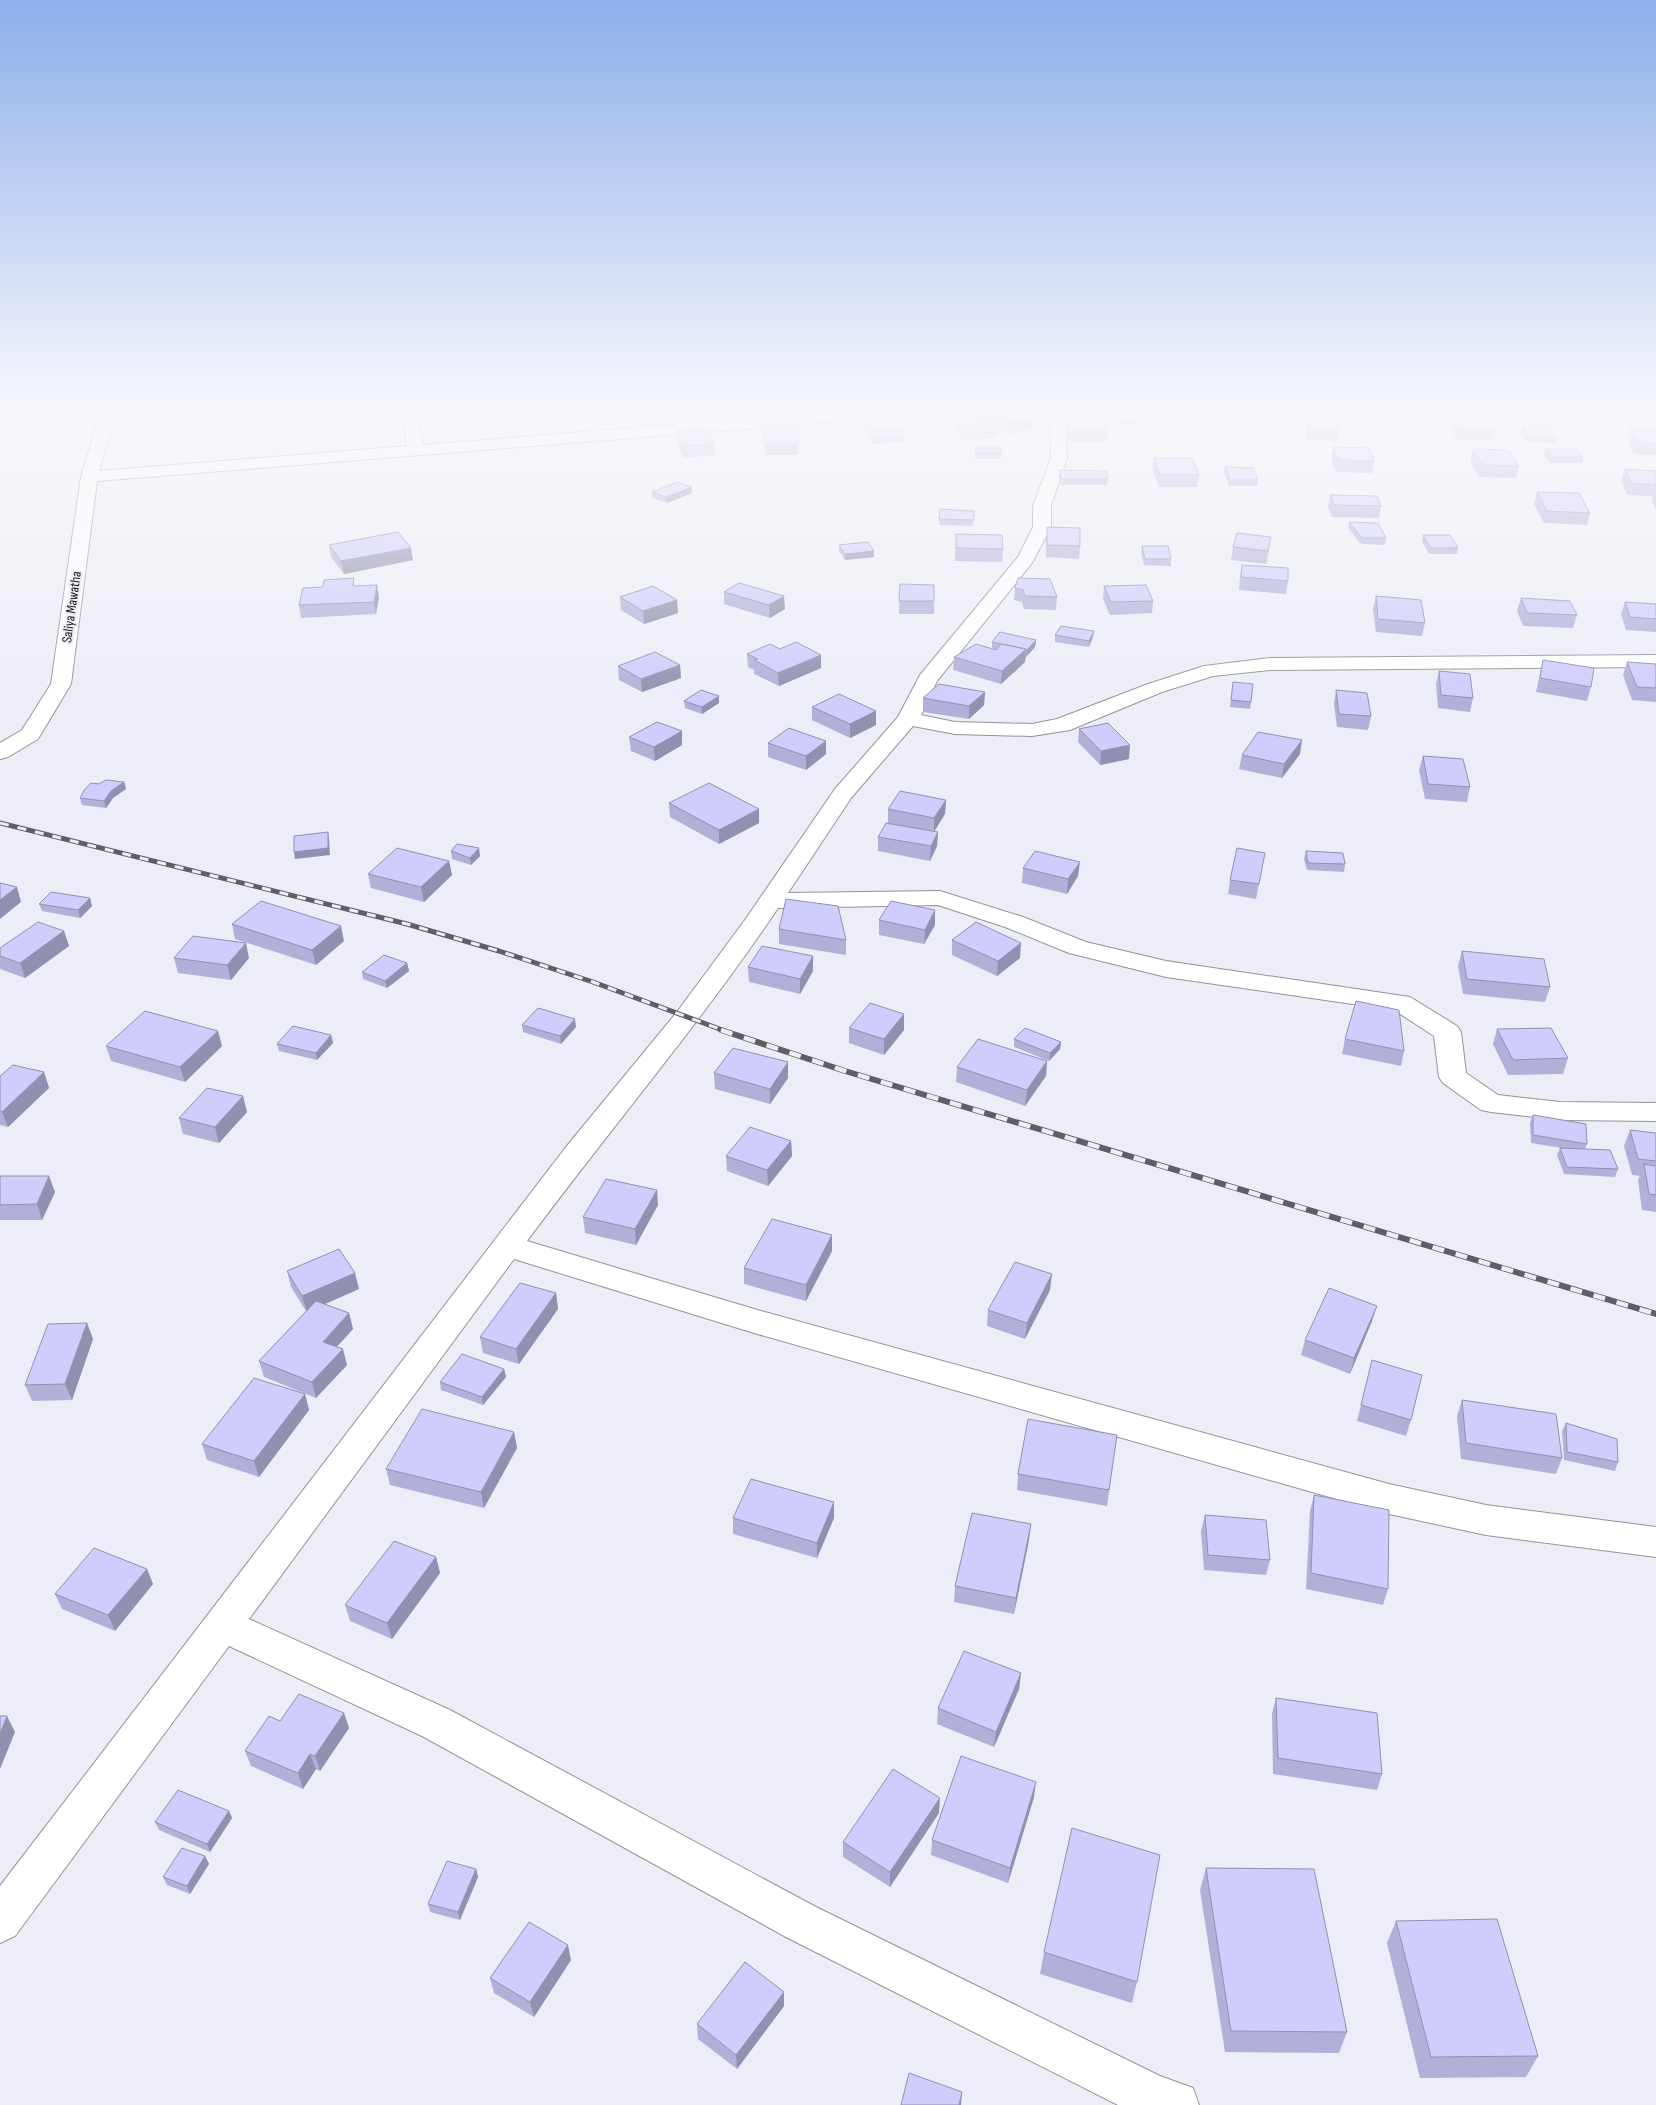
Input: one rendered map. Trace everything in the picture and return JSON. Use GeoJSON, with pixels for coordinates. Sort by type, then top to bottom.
{"type":"FeatureCollection","features":[{"type":"Feature","properties":{"kind":"street","name":"Saliya Mawatha"},"geometry":{"type":"LineString","coordinates":[[0,752],[30,734],[61,684],[85,508]]}},
{"type":"Feature","properties":{"kind":"street"},"geometry":{"type":"LineString","coordinates":[[0,1921],[576,1154],[686,1018],[771,901],[843,794],[908,719],[927,679],[1026,559],[1042,527],[1042,508]]}},
{"type":"Feature","properties":{"kind":"street"},"geometry":{"type":"LineString","coordinates":[[908,719],[955,728],[1032,730],[1062,725],[1155,688],[1211,670],[1270,664],[1656,661]]}},
{"type":"Feature","properties":{"kind":"street"},"geometry":{"type":"LineString","coordinates":[[771,901],[940,898],[1014,922],[1078,948],[1166,969],[1401,1003],[1447,1032],[1453,1077],[1491,1103],[1560,1111],[1656,1112]]}},
{"type":"Feature","properties":{"kind":"street"},"geometry":{"type":"LineString","coordinates":[[507,1246],[754,1321],[1389,1499],[1486,1520],[1656,1542]]}},
{"type":"Feature","properties":{"kind":"street"},"geometry":{"type":"LineString","coordinates":[[223,1625],[436,1723],[801,1922],[1152,2097],[1176,2105]]}},
{"type":"Feature","properties":{"kind":"building"},"geometry":{"type":"Polygon","coordinates":[[[1546,508],[1587,508],[1590,513],[1547,511],[1546,508]]]}},
{"type":"Feature","properties":{"kind":"building"},"geometry":{"type":"Polygon","coordinates":[[[940,509],[974,511],[974,520],[939,519],[940,509]]]}},
{"type":"Feature","properties":{"kind":"building"},"geometry":{"type":"Polygon","coordinates":[[[1349,522],[1378,523],[1386,538],[1362,538],[1349,522]]]}},
{"type":"Feature","properties":{"kind":"building"},"geometry":{"type":"Polygon","coordinates":[[[1047,527],[1080,528],[1080,546],[1047,545],[1047,527]]]}},
{"type":"Feature","properties":{"kind":"building"},"geometry":{"type":"Polygon","coordinates":[[[398,532],[411,548],[341,561],[329,545],[398,532]]]}},
{"type":"Feature","properties":{"kind":"building"},"geometry":{"type":"Polygon","coordinates":[[[1237,533],[1271,537],[1268,551],[1233,547],[1237,533]]]}},
{"type":"Feature","properties":{"kind":"building"},"geometry":{"type":"Polygon","coordinates":[[[956,534],[1002,535],[1003,549],[956,548],[956,534]]]}},
{"type":"Feature","properties":{"kind":"building"},"geometry":{"type":"Polygon","coordinates":[[[1423,535],[1450,535],[1458,548],[1431,548],[1423,535]]]}},
{"type":"Feature","properties":{"kind":"building"},"geometry":{"type":"Polygon","coordinates":[[[868,542],[874,551],[845,554],[839,545],[868,542]]]}},
{"type":"Feature","properties":{"kind":"building"},"geometry":{"type":"Polygon","coordinates":[[[1142,546],[1168,546],[1171,559],[1145,559],[1142,546]]]}},
{"type":"Feature","properties":{"kind":"building"},"geometry":{"type":"Polygon","coordinates":[[[1242,565],[1288,568],[1288,581],[1241,577],[1242,565]]]}},
{"type":"Feature","properties":{"kind":"building"},"geometry":{"type":"Polygon","coordinates":[[[354,578],[353,586],[377,585],[374,602],[299,605],[303,588],[323,587],[324,580],[354,578]]]}},
{"type":"Feature","properties":{"kind":"building"},"geometry":{"type":"Polygon","coordinates":[[[1018,578],[1050,579],[1057,597],[1025,596],[1023,590],[1015,588],[1018,578]]]}},
{"type":"Feature","properties":{"kind":"building"},"geometry":{"type":"Polygon","coordinates":[[[739,583],[784,596],[769,605],[724,592],[739,583]]]}},
{"type":"Feature","properties":{"kind":"building"},"geometry":{"type":"Polygon","coordinates":[[[900,584],[934,585],[934,601],[899,601],[900,584]]]}},
{"type":"Feature","properties":{"kind":"building"},"geometry":{"type":"Polygon","coordinates":[[[1146,585],[1153,601],[1111,602],[1104,586],[1146,585]]]}},
{"type":"Feature","properties":{"kind":"building"},"geometry":{"type":"Polygon","coordinates":[[[653,586],[677,600],[643,611],[620,597],[653,586]]]}},
{"type":"Feature","properties":{"kind":"building"},"geometry":{"type":"Polygon","coordinates":[[[1376,596],[1421,600],[1425,623],[1378,619],[1376,596]]]}},
{"type":"Feature","properties":{"kind":"building"},"geometry":{"type":"Polygon","coordinates":[[[1521,598],[1570,601],[1577,615],[1527,613],[1521,598]]]}},
{"type":"Feature","properties":{"kind":"building"},"geometry":{"type":"Polygon","coordinates":[[[1625,602],[1656,604],[1656,619],[1630,617],[1625,602]]]}},
{"type":"Feature","properties":{"kind":"building"},"geometry":{"type":"Polygon","coordinates":[[[1061,626],[1094,631],[1089,641],[1055,635],[1061,626]]]}},
{"type":"Feature","properties":{"kind":"building"},"geometry":{"type":"Polygon","coordinates":[[[1000,632],[1036,640],[1027,650],[992,642],[1000,632]]]}},
{"type":"Feature","properties":{"kind":"building"},"geometry":{"type":"Polygon","coordinates":[[[796,642],[821,655],[778,673],[747,654],[770,644],[780,649],[796,642]]]}},
{"type":"Feature","properties":{"kind":"building"},"geometry":{"type":"Polygon","coordinates":[[[976,644],[996,650],[1001,644],[1026,649],[1002,671],[954,657],[976,644]]]}},
{"type":"Feature","properties":{"kind":"building"},"geometry":{"type":"Polygon","coordinates":[[[655,652],[680,665],[641,679],[618,666],[655,652]]]}},
{"type":"Feature","properties":{"kind":"building"},"geometry":{"type":"Polygon","coordinates":[[[1543,660],[1594,668],[1591,687],[1540,678],[1543,660]]]}},
{"type":"Feature","properties":{"kind":"building"},"geometry":{"type":"Polygon","coordinates":[[[1627,662],[1656,664],[1656,688],[1637,687],[1627,662]]]}},
{"type":"Feature","properties":{"kind":"building"},"geometry":{"type":"Polygon","coordinates":[[[1439,671],[1470,674],[1473,698],[1441,695],[1439,671]]]}},
{"type":"Feature","properties":{"kind":"building"},"geometry":{"type":"Polygon","coordinates":[[[1233,682],[1253,684],[1251,702],[1231,700],[1233,682]]]}},
{"type":"Feature","properties":{"kind":"building"},"geometry":{"type":"Polygon","coordinates":[[[939,684],[985,692],[969,706],[923,698],[939,684]]]}},
{"type":"Feature","properties":{"kind":"building"},"geometry":{"type":"Polygon","coordinates":[[[701,690],[719,696],[702,707],[684,701],[701,690]]]}},
{"type":"Feature","properties":{"kind":"building"},"geometry":{"type":"Polygon","coordinates":[[[1336,690],[1367,693],[1371,716],[1339,714],[1336,690]]]}},
{"type":"Feature","properties":{"kind":"building"},"geometry":{"type":"Polygon","coordinates":[[[839,694],[876,711],[850,724],[812,707],[839,694]]]}},
{"type":"Feature","properties":{"kind":"building"},"geometry":{"type":"Polygon","coordinates":[[[657,722],[682,731],[654,747],[629,737],[657,722]]]}},
{"type":"Feature","properties":{"kind":"building"},"geometry":{"type":"Polygon","coordinates":[[[1108,723],[1130,745],[1101,751],[1079,729],[1108,723]]]}},
{"type":"Feature","properties":{"kind":"building"},"geometry":{"type":"Polygon","coordinates":[[[789,728],[826,741],[806,756],[768,743],[789,728]]]}},
{"type":"Feature","properties":{"kind":"building"},"geometry":{"type":"Polygon","coordinates":[[[1258,732],[1302,740],[1284,764],[1242,755],[1258,732]]]}},
{"type":"Feature","properties":{"kind":"building"},"geometry":{"type":"Polygon","coordinates":[[[1423,756],[1463,759],[1470,787],[1428,784],[1423,756]]]}},
{"type":"Feature","properties":{"kind":"building"},"geometry":{"type":"Polygon","coordinates":[[[106,780],[124,782],[111,791],[104,801],[80,798],[91,783],[99,784],[106,780]]]}},
{"type":"Feature","properties":{"kind":"building"},"geometry":{"type":"Polygon","coordinates":[[[709,783],[759,809],[719,830],[669,803],[709,783]]]}},
{"type":"Feature","properties":{"kind":"building"},"geometry":{"type":"Polygon","coordinates":[[[900,791],[946,800],[934,818],[888,809],[900,791]]]}},
{"type":"Feature","properties":{"kind":"building"},"geometry":{"type":"Polygon","coordinates":[[[886,823],[938,832],[931,846],[878,837],[886,823]]]}},
{"type":"Feature","properties":{"kind":"building"},"geometry":{"type":"Polygon","coordinates":[[[328,832],[328,848],[294,852],[294,836],[328,832]]]}},
{"type":"Feature","properties":{"kind":"building"},"geometry":{"type":"Polygon","coordinates":[[[457,844],[479,848],[470,858],[451,851],[457,844]]]}},
{"type":"Feature","properties":{"kind":"building"},"geometry":{"type":"Polygon","coordinates":[[[397,848],[449,861],[421,887],[368,874],[397,848]]]}},
{"type":"Feature","properties":{"kind":"building"},"geometry":{"type":"Polygon","coordinates":[[[1237,848],[1265,853],[1259,884],[1230,880],[1237,848]]]}},
{"type":"Feature","properties":{"kind":"building"},"geometry":{"type":"Polygon","coordinates":[[[1035,851],[1080,862],[1068,879],[1023,868],[1035,851]]]}},
{"type":"Feature","properties":{"kind":"building"},"geometry":{"type":"Polygon","coordinates":[[[1306,851],[1343,853],[1345,864],[1308,863],[1306,851]]]}},
{"type":"Feature","properties":{"kind":"building"},"geometry":{"type":"Polygon","coordinates":[[[0,883],[17,887],[0,900],[0,883]]]}},
{"type":"Feature","properties":{"kind":"building"},"geometry":{"type":"Polygon","coordinates":[[[51,892],[90,898],[78,910],[39,904],[51,892]]]}},
{"type":"Feature","properties":{"kind":"building"},"geometry":{"type":"Polygon","coordinates":[[[786,899],[838,906],[846,940],[779,929],[786,899]]]}},
{"type":"Feature","properties":{"kind":"building"},"geometry":{"type":"Polygon","coordinates":[[[261,901],[341,926],[312,950],[232,924],[261,901]]]}},
{"type":"Feature","properties":{"kind":"building"},"geometry":{"type":"Polygon","coordinates":[[[891,901],[935,910],[925,930],[879,920],[891,901]]]}},
{"type":"Feature","properties":{"kind":"building"},"geometry":{"type":"Polygon","coordinates":[[[38,922],[64,931],[20,963],[0,956],[0,948],[38,922]]]}},
{"type":"Feature","properties":{"kind":"building"},"geometry":{"type":"Polygon","coordinates":[[[976,922],[1021,943],[998,961],[952,940],[976,922]]]}},
{"type":"Feature","properties":{"kind":"building"},"geometry":{"type":"Polygon","coordinates":[[[193,936],[246,943],[227,965],[174,958],[193,936]]]}},
{"type":"Feature","properties":{"kind":"building"},"geometry":{"type":"Polygon","coordinates":[[[762,946],[813,956],[800,979],[748,967],[762,946]]]}},
{"type":"Feature","properties":{"kind":"building"},"geometry":{"type":"Polygon","coordinates":[[[1462,951],[1544,959],[1550,987],[1467,979],[1462,951]]]}},
{"type":"Feature","properties":{"kind":"building"},"geometry":{"type":"Polygon","coordinates":[[[384,955],[407,963],[385,981],[362,972],[384,955]]]}},
{"type":"Feature","properties":{"kind":"building"},"geometry":{"type":"Polygon","coordinates":[[[1356,1001],[1399,1010],[1404,1051],[1345,1039],[1356,1001]]]}},
{"type":"Feature","properties":{"kind":"building"},"geometry":{"type":"Polygon","coordinates":[[[870,1003],[904,1014],[884,1039],[849,1028],[870,1003]]]}},
{"type":"Feature","properties":{"kind":"building"},"geometry":{"type":"Polygon","coordinates":[[[538,1008],[575,1019],[560,1036],[522,1025],[538,1008]]]}},
{"type":"Feature","properties":{"kind":"building"},"geometry":{"type":"Polygon","coordinates":[[[145,1011],[218,1031],[180,1067],[106,1046],[145,1011]]]}},
{"type":"Feature","properties":{"kind":"building"},"geometry":{"type":"Polygon","coordinates":[[[293,1026],[331,1035],[316,1053],[277,1044],[293,1026]]]}},
{"type":"Feature","properties":{"kind":"building"},"geometry":{"type":"Polygon","coordinates":[[[1025,1028],[1061,1042],[1050,1053],[1014,1039],[1025,1028]]]}},
{"type":"Feature","properties":{"kind":"building"},"geometry":{"type":"Polygon","coordinates":[[[1551,1028],[1568,1058],[1513,1060],[1497,1029],[1551,1028]]]}},
{"type":"Feature","properties":{"kind":"building"},"geometry":{"type":"Polygon","coordinates":[[[978,1039],[1047,1061],[1027,1090],[957,1067],[978,1039]]]}},
{"type":"Feature","properties":{"kind":"building"},"geometry":{"type":"Polygon","coordinates":[[[733,1048],[788,1062],[770,1089],[714,1073],[733,1048]]]}},
{"type":"Feature","properties":{"kind":"building"},"geometry":{"type":"Polygon","coordinates":[[[13,1065],[44,1072],[2,1112],[0,1111],[0,1076],[13,1065]]]}},
{"type":"Feature","properties":{"kind":"building"},"geometry":{"type":"Polygon","coordinates":[[[207,1088],[243,1096],[215,1127],[179,1118],[207,1088]]]}},
{"type":"Feature","properties":{"kind":"building"},"geometry":{"type":"Polygon","coordinates":[[[1533,1115],[1586,1124],[1587,1144],[1533,1135],[1533,1115]]]}},
{"type":"Feature","properties":{"kind":"building"},"geometry":{"type":"Polygon","coordinates":[[[750,1127],[791,1141],[767,1170],[726,1156],[750,1127]]]}},
{"type":"Feature","properties":{"kind":"building"},"geometry":{"type":"Polygon","coordinates":[[[1630,1130],[1656,1133],[1656,1161],[1638,1159],[1630,1130]]]}},
{"type":"Feature","properties":{"kind":"building"},"geometry":{"type":"Polygon","coordinates":[[[1560,1148],[1610,1150],[1618,1169],[1567,1167],[1560,1148]]]}},
{"type":"Feature","properties":{"kind":"building"},"geometry":{"type":"Polygon","coordinates":[[[1644,1164],[1656,1166],[1656,1195],[1649,1194],[1644,1164]]]}},
{"type":"Feature","properties":{"kind":"building"},"geometry":{"type":"Polygon","coordinates":[[[0,1176],[49,1176],[37,1204],[0,1205],[0,1176]]]}},
{"type":"Feature","properties":{"kind":"building"},"geometry":{"type":"Polygon","coordinates":[[[606,1179],[657,1190],[635,1229],[583,1217],[606,1179]]]}},
{"type":"Feature","properties":{"kind":"building"},"geometry":{"type":"Polygon","coordinates":[[[772,1219],[832,1235],[806,1285],[744,1268],[772,1219]]]}},
{"type":"Feature","properties":{"kind":"building"},"geometry":{"type":"Polygon","coordinates":[[[339,1249],[355,1273],[302,1296],[287,1271],[339,1249]]]}},
{"type":"Feature","properties":{"kind":"building"},"geometry":{"type":"Polygon","coordinates":[[[1015,1262],[1052,1274],[1027,1323],[988,1310],[1015,1262]]]}},
{"type":"Feature","properties":{"kind":"building"},"geometry":{"type":"Polygon","coordinates":[[[520,1283],[556,1293],[516,1349],[480,1337],[520,1283]]]}},
{"type":"Feature","properties":{"kind":"building"},"geometry":{"type":"Polygon","coordinates":[[[1329,1288],[1377,1306],[1354,1358],[1305,1340],[1329,1288]]]}},
{"type":"Feature","properties":{"kind":"building"},"geometry":{"type":"Polygon","coordinates":[[[316,1301],[349,1313],[323,1342],[343,1349],[312,1382],[259,1361],[316,1301]]]}},
{"type":"Feature","properties":{"kind":"building"},"geometry":{"type":"Polygon","coordinates":[[[87,1323],[65,1384],[25,1385],[48,1324],[87,1323]]]}},
{"type":"Feature","properties":{"kind":"building"},"geometry":{"type":"Polygon","coordinates":[[[462,1354],[504,1369],[482,1397],[440,1382],[462,1354]]]}},
{"type":"Feature","properties":{"kind":"building"},"geometry":{"type":"Polygon","coordinates":[[[1372,1360],[1422,1375],[1411,1420],[1361,1405],[1372,1360]]]}},
{"type":"Feature","properties":{"kind":"building"},"geometry":{"type":"Polygon","coordinates":[[[254,1378],[305,1394],[254,1461],[202,1444],[254,1378]]]}},
{"type":"Feature","properties":{"kind":"building"},"geometry":{"type":"Polygon","coordinates":[[[1462,1400],[1556,1414],[1562,1458],[1466,1443],[1462,1400]]]}},
{"type":"Feature","properties":{"kind":"building"},"geometry":{"type":"Polygon","coordinates":[[[422,1409],[514,1432],[481,1492],[386,1469],[422,1409]]]}},
{"type":"Feature","properties":{"kind":"building"},"geometry":{"type":"Polygon","coordinates":[[[1028,1419],[1117,1435],[1109,1490],[1018,1474],[1028,1419]]]}},
{"type":"Feature","properties":{"kind":"building"},"geometry":{"type":"Polygon","coordinates":[[[1566,1423],[1617,1439],[1618,1462],[1567,1452],[1566,1423]]]}},
{"type":"Feature","properties":{"kind":"building"},"geometry":{"type":"Polygon","coordinates":[[[751,1479],[834,1502],[817,1543],[733,1518],[751,1479]]]}},
{"type":"Feature","properties":{"kind":"building"},"geometry":{"type":"Polygon","coordinates":[[[1314,1495],[1389,1510],[1388,1589],[1311,1573],[1314,1495]]]}},
{"type":"Feature","properties":{"kind":"building"},"geometry":{"type":"Polygon","coordinates":[[[972,1513],[1031,1524],[1016,1598],[955,1586],[972,1513]]]}},
{"type":"Feature","properties":{"kind":"building"},"geometry":{"type":"Polygon","coordinates":[[[1205,1515],[1266,1520],[1270,1560],[1208,1555],[1205,1515]]]}},
{"type":"Feature","properties":{"kind":"building"},"geometry":{"type":"Polygon","coordinates":[[[394,1541],[436,1557],[387,1623],[345,1605],[394,1541]]]}},
{"type":"Feature","properties":{"kind":"building"},"geometry":{"type":"Polygon","coordinates":[[[94,1548],[147,1569],[108,1615],[55,1594],[94,1548]]]}},
{"type":"Feature","properties":{"kind":"building"},"geometry":{"type":"Polygon","coordinates":[[[964,1651],[1021,1673],[996,1732],[938,1708],[964,1651]]]}},
{"type":"Feature","properties":{"kind":"building"},"geometry":{"type":"Polygon","coordinates":[[[299,1694],[344,1713],[315,1756],[310,1754],[298,1773],[245,1751],[269,1716],[280,1721],[299,1694]]]}},
{"type":"Feature","properties":{"kind":"building"},"geometry":{"type":"Polygon","coordinates":[[[1276,1698],[1377,1713],[1382,1774],[1278,1758],[1276,1698]]]}},
{"type":"Feature","properties":{"kind":"building"},"geometry":{"type":"Polygon","coordinates":[[[0,1716],[7,1716],[0,1734],[0,1716]]]}},
{"type":"Feature","properties":{"kind":"building"},"geometry":{"type":"Polygon","coordinates":[[[961,1756],[1036,1782],[1010,1868],[932,1840],[961,1756]]]}},
{"type":"Feature","properties":{"kind":"building"},"geometry":{"type":"Polygon","coordinates":[[[893,1769],[940,1798],[890,1872],[843,1842],[893,1769]]]}},
{"type":"Feature","properties":{"kind":"building"},"geometry":{"type":"Polygon","coordinates":[[[178,1790],[229,1811],[207,1844],[155,1822],[178,1790]]]}},
{"type":"Feature","properties":{"kind":"building"},"geometry":{"type":"Polygon","coordinates":[[[1072,1828],[1160,1855],[1137,1982],[1044,1952],[1072,1828]]]}},
{"type":"Feature","properties":{"kind":"building"},"geometry":{"type":"Polygon","coordinates":[[[182,1848],[205,1856],[187,1886],[163,1877],[182,1848]]]}},
{"type":"Feature","properties":{"kind":"building"},"geometry":{"type":"Polygon","coordinates":[[[447,1861],[476,1869],[458,1912],[428,1904],[447,1861]]]}},
{"type":"Feature","properties":{"kind":"building"},"geometry":{"type":"Polygon","coordinates":[[[1206,1868],[1314,1869],[1347,2032],[1231,2031],[1206,1868]]]}},
{"type":"Feature","properties":{"kind":"building"},"geometry":{"type":"Polygon","coordinates":[[[1497,1919],[1538,2056],[1431,2057],[1396,1921],[1497,1919]]]}},
{"type":"Feature","properties":{"kind":"building"},"geometry":{"type":"Polygon","coordinates":[[[529,1922],[568,1945],[530,2002],[490,1978],[529,1922]]]}},
{"type":"Feature","properties":{"kind":"building"},"geometry":{"type":"Polygon","coordinates":[[[745,1962],[784,1992],[736,2055],[697,2024],[745,1962]]]}},
{"type":"Feature","properties":{"kind":"building"},"geometry":{"type":"Polygon","coordinates":[[[909,2073],[962,2092],[959,2105],[901,2105],[909,2073]]]}},
{"type":"Feature","properties":{"kind":"railway"},"geometry":{"type":"LineString","coordinates":[[0,823],[407,924],[499,951],[593,982],[725,1031]]}},
{"type":"Feature","properties":{"kind":"railway"},"geometry":{"type":"LineString","coordinates":[[721,1030],[845,1071],[1656,1314]]}}]}
